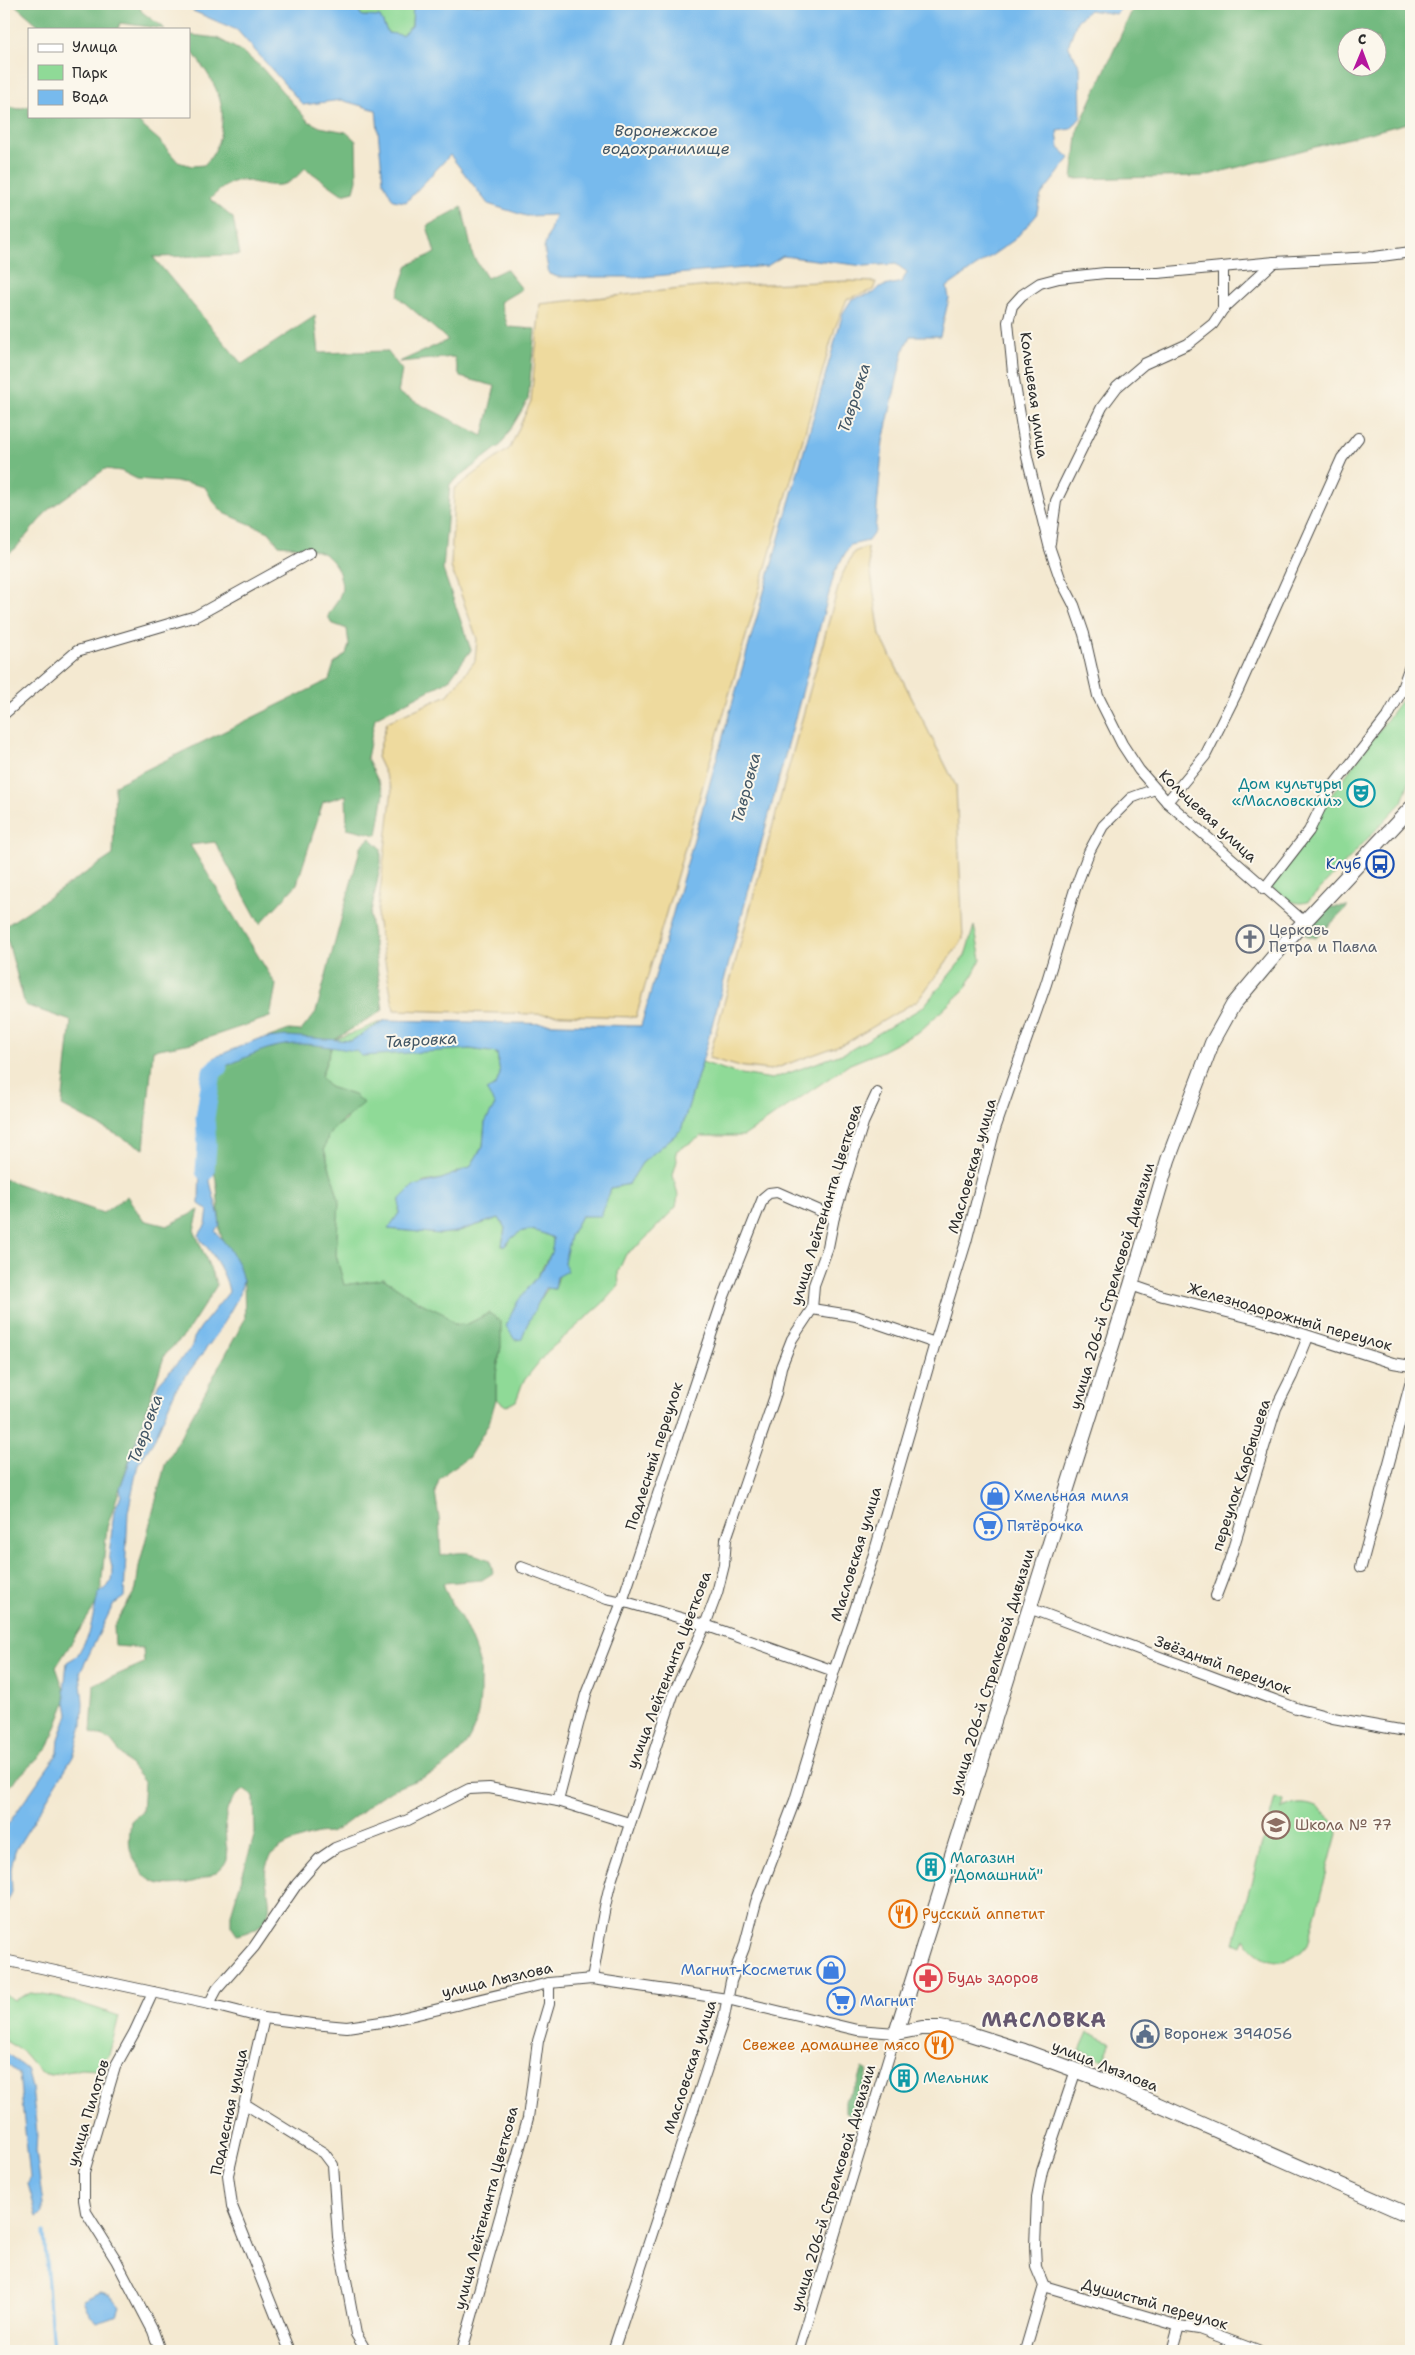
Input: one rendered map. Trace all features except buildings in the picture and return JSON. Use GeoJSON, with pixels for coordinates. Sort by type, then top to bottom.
{"type":"FeatureCollection","features":[{"type":"Feature","properties":{"kind":"main road","name":"улица 206-й Стрелковой Дивизии"},"geometry":{"type":"LineString","coordinates":[[896,2033],[1131,1285],[1168,1160],[1212,1043],[1238,996],[1304,921],[1411,808]]}},
{"type":"Feature","properties":{"kind":"main road","name":"улица Лызлова"},"geometry":{"type":"LineString","coordinates":[[896,2033],[922,2028],[940,2028],[967,2033],[1024,2051],[1076,2070],[1411,2216]]}},
{"type":"Feature","properties":{"kind":"street","name":"Кольцевая улица"},"geometry":{"type":"LineString","coordinates":[[1304,921],[1264,889],[1155,789],[1139,770],[1122,744],[1098,696],[1084,634],[1050,549],[1026,457],[1013,373],[1008,322],[1012,306],[1022,294],[1040,283],[1059,278],[1105,273],[1158,273],[1275,262],[1374,257],[1411,252]]}},
{"type":"Feature","properties":{"kind":"street","name":"Кольцевая улица"},"geometry":{"type":"LineString","coordinates":[[1050,549],[1056,501],[1076,456],[1116,387],[1144,364],[1188,344],[1213,324],[1223,309],[1275,262]]}},
{"type":"Feature","properties":{"kind":"street"},"geometry":{"type":"LineString","coordinates":[[1223,268],[1223,309]]}},
{"type":"Feature","properties":{"kind":"street"},"geometry":{"type":"LineString","coordinates":[[1167,802],[1205,756],[1238,690],[1338,464],[1358,438]]}},
{"type":"Feature","properties":{"kind":"street"},"geometry":{"type":"LineString","coordinates":[[4,714],[77,651],[196,616],[310,553]]}},
{"type":"Feature","properties":{"kind":"street"},"geometry":{"type":"LineString","coordinates":[[1264,889],[1308,831],[1327,794],[1388,716],[1400,694],[1411,663]]}},
{"type":"Feature","properties":{"kind":"street","name":"Масловская улица"},"geometry":{"type":"LineString","coordinates":[[612,2351],[724,2017],[727,1999],[744,1948],[756,1902],[795,1800],[834,1670],[874,1554],[934,1342],[966,1242],[995,1128],[1089,852],[1103,826],[1131,798],[1155,789]]}},
{"type":"Feature","properties":{"kind":"street","name":"улица Лейтенанта Цветкова"},"geometry":{"type":"LineString","coordinates":[[592,1979],[602,1929],[603,1906],[629,1823],[673,1696],[705,1625],[724,1565],[726,1539],[773,1402],[781,1367],[792,1339],[812,1309],[814,1285],[828,1247],[834,1217],[863,1123],[876,1093]]}},
{"type":"Feature","properties":{"kind":"street","name":"Подлесный переулок"},"geometry":{"type":"LineString","coordinates":[[558,1801],[586,1694],[622,1602],[723,1299],[763,1198],[769,1193],[777,1192],[834,1217]]}},
{"type":"Feature","properties":{"kind":"street","name":"Железнодорожный переулок"},"geometry":{"type":"LineString","coordinates":[[1131,1285],[1163,1296],[1259,1320],[1308,1337],[1411,1366]]}},
{"type":"Feature","properties":{"kind":"street"},"geometry":{"type":"LineString","coordinates":[[812,1309],[856,1316],[934,1342]]}},
{"type":"Feature","properties":{"kind":"street","name":"переулок Карбышева"},"geometry":{"type":"LineString","coordinates":[[1216,1596],[1230,1562],[1276,1408],[1308,1337]]}},
{"type":"Feature","properties":{"kind":"street"},"geometry":{"type":"LineString","coordinates":[[1361,1567],[1411,1381]]}},
{"type":"Feature","properties":{"kind":"street"},"geometry":{"type":"LineString","coordinates":[[521,1567],[607,1599],[630,1602],[705,1625],[834,1670]]}},
{"type":"Feature","properties":{"kind":"street","name":"Звёздный переулок"},"geometry":{"type":"LineString","coordinates":[[1030,1608],[1296,1708],[1333,1718],[1411,1732]]}},
{"type":"Feature","properties":{"kind":"street"},"geometry":{"type":"LineString","coordinates":[[209,2004],[218,1989],[254,1947],[297,1884],[318,1859],[335,1848],[408,1820],[469,1790],[489,1788],[558,1801],[629,1823]]}},
{"type":"Feature","properties":{"kind":"street","name":"улица Лызлова"},"geometry":{"type":"LineString","coordinates":[[4,1960],[209,2004],[264,2018],[347,2027],[433,2012],[549,1983],[592,1979],[727,1999],[857,2030],[896,2033]]}},
{"type":"Feature","properties":{"kind":"street","name":"улица Лейтенанта Цветкова"},"geometry":{"type":"LineString","coordinates":[[462,2351],[528,2118],[538,2041],[549,2004],[549,1983]]}},
{"type":"Feature","properties":{"kind":"street","name":"улица Пилотов"},"geometry":{"type":"LineString","coordinates":[[153,1992],[115,2067],[84,2172],[84,2200],[86,2212],[116,2260],[153,2331],[160,2351]]}},
{"type":"Feature","properties":{"kind":"street","name":"Подлесная улица"},"geometry":{"type":"LineString","coordinates":[[264,2018],[228,2175],[232,2206],[290,2351]]}},
{"type":"Feature","properties":{"kind":"street","name":"улица 206-й Стрелковой Дивизии"},"geometry":{"type":"LineString","coordinates":[[799,2351],[896,2033]]}},
{"type":"Feature","properties":{"kind":"street"},"geometry":{"type":"LineString","coordinates":[[1025,2351],[1044,2286],[1036,2267],[1037,2197],[1042,2171],[1076,2070]]}},
{"type":"Feature","properties":{"kind":"street"},"geometry":{"type":"LineString","coordinates":[[245,2104],[324,2152],[333,2165],[338,2237],[356,2334],[366,2351]]}},
{"type":"Feature","properties":{"kind":"street","name":"Душистый переулок"},"geometry":{"type":"LineString","coordinates":[[1044,2286],[1179,2326],[1199,2329],[1258,2351]]}},
{"type":"Feature","properties":{"kind":"street"},"geometry":{"type":"LineString","coordinates":[[1172,2351],[1179,2326]]}},
{"type":"Feature","properties":{"kind":"green space"},"geometry":{"type":"Polygon","coordinates":[[[14,4],[138,4],[142,12],[164,28],[120,23],[118,28],[42,28],[14,4]]]}},
{"type":"Feature","properties":{"kind":"green space"},"geometry":{"type":"Polygon","coordinates":[[[354,4],[413,4],[412,26],[402,36],[388,33],[380,17],[362,16],[354,4]]]}},
{"type":"Feature","properties":{"kind":"green space"},"geometry":{"type":"Polygon","coordinates":[[[1135,4],[1411,4],[1411,122],[1204,176],[1072,179],[1078,129],[1135,4]]]}},
{"type":"Feature","properties":{"kind":"green space"},"geometry":{"type":"Polygon","coordinates":[[[191,35],[217,38],[241,51],[261,67],[308,121],[320,127],[346,132],[356,141],[357,180],[354,191],[342,194],[305,168],[293,180],[281,185],[268,185],[243,180],[232,182],[223,187],[210,199],[233,218],[240,255],[153,257],[242,364],[315,316],[319,353],[387,351],[402,370],[398,393],[483,436],[495,386],[460,377],[454,357],[399,362],[448,340],[397,296],[408,265],[435,253],[427,226],[462,207],[473,256],[487,278],[506,269],[522,289],[500,302],[508,327],[535,329],[528,400],[501,445],[450,484],[443,570],[471,650],[449,680],[375,718],[367,758],[384,793],[377,835],[347,828],[346,795],[323,802],[297,884],[260,924],[215,842],[190,845],[276,985],[270,1017],[192,1043],[153,1050],[144,1149],[62,1106],[71,1021],[25,1005],[4,927],[113,855],[115,785],[329,680],[334,664],[346,654],[349,645],[347,629],[331,623],[328,616],[342,590],[340,576],[336,566],[330,559],[316,550],[279,545],[269,532],[224,513],[213,501],[205,487],[189,483],[137,479],[121,471],[105,469],[49,509],[15,549],[4,556],[4,106],[19,109],[28,106],[28,118],[138,118],[140,124],[160,141],[178,162],[192,166],[204,165],[218,144],[222,109],[210,78],[190,48],[191,35]]]}},
{"type":"Feature","properties":{"kind":"green space"},"geometry":{"type":"Polygon","coordinates":[[[1402,699],[1411,706],[1411,776],[1402,802],[1309,901],[1298,903],[1288,900],[1270,887],[1330,797],[1402,699]]]}},
{"type":"Feature","properties":{"kind":"green space"},"geometry":{"type":"Polygon","coordinates":[[[370,838],[381,848],[381,863],[370,917],[383,1010],[334,1040],[321,1076],[329,1087],[354,1095],[364,1103],[335,1127],[328,1136],[324,1149],[339,1200],[336,1255],[344,1285],[384,1279],[419,1302],[444,1314],[454,1324],[466,1325],[489,1313],[501,1321],[501,1346],[496,1374],[496,1399],[489,1423],[469,1457],[448,1471],[439,1480],[435,1492],[439,1518],[441,1556],[455,1553],[471,1553],[490,1560],[493,1573],[482,1580],[443,1583],[467,1630],[479,1661],[479,1710],[467,1743],[451,1761],[440,1769],[381,1796],[332,1832],[294,1841],[277,1850],[267,1864],[269,1910],[265,1920],[255,1929],[237,1935],[231,1926],[231,1914],[255,1833],[254,1797],[244,1790],[237,1795],[228,1807],[225,1821],[227,1859],[223,1866],[215,1873],[194,1882],[182,1884],[160,1884],[150,1880],[142,1872],[134,1859],[130,1844],[131,1821],[142,1812],[144,1782],[110,1740],[91,1732],[94,1685],[144,1663],[143,1648],[115,1646],[114,1626],[136,1589],[139,1566],[165,1465],[245,1319],[244,1284],[240,1272],[223,1243],[220,1231],[217,1185],[207,1137],[210,1089],[224,1068],[253,1043],[289,1030],[301,1031],[316,1012],[361,846],[370,838]]]}},
{"type":"Feature","properties":{"kind":"green space"},"geometry":{"type":"Polygon","coordinates":[[[1329,907],[1348,907],[1316,938],[1305,935],[1310,920],[1329,907]]]}},
{"type":"Feature","properties":{"kind":"green space"},"geometry":{"type":"Polygon","coordinates":[[[974,926],[981,959],[966,988],[920,1031],[882,1051],[850,1064],[744,1136],[702,1136],[676,1151],[677,1161],[673,1175],[678,1196],[676,1207],[641,1243],[626,1254],[618,1272],[619,1285],[602,1304],[547,1352],[523,1382],[516,1401],[506,1406],[496,1399],[496,1374],[501,1347],[489,1313],[466,1325],[454,1324],[443,1314],[419,1302],[384,1279],[344,1285],[336,1255],[339,1200],[324,1149],[328,1136],[335,1127],[346,1120],[354,1095],[329,1087],[321,1077],[334,1040],[386,1020],[346,1044],[470,1049],[497,1053],[500,1074],[496,1085],[495,1105],[485,1123],[483,1146],[470,1167],[442,1179],[424,1182],[400,1199],[399,1213],[389,1229],[441,1234],[456,1232],[499,1218],[505,1228],[502,1246],[505,1246],[516,1235],[527,1230],[533,1230],[553,1238],[553,1250],[538,1275],[526,1327],[536,1306],[548,1288],[555,1289],[570,1236],[581,1216],[601,1215],[611,1188],[629,1184],[642,1163],[681,1130],[702,1062],[735,1073],[772,1079],[847,1052],[923,1007],[965,956],[974,926]]]}},
{"type":"Feature","properties":{"kind":"green space"},"geometry":{"type":"Polygon","coordinates":[[[4,1179],[103,1213],[127,1196],[143,1220],[167,1226],[199,1210],[194,1230],[217,1285],[184,1336],[165,1354],[107,1527],[100,1598],[56,1667],[67,1699],[48,1748],[4,1791],[4,1179]]]}},
{"type":"Feature","properties":{"kind":"green space"},"geometry":{"type":"Polygon","coordinates":[[[1275,1798],[1284,1801],[1282,1810],[1290,1806],[1308,1804],[1323,1811],[1330,1818],[1337,1834],[1307,1945],[1299,1953],[1282,1961],[1265,1958],[1250,1947],[1244,1938],[1241,1946],[1234,1943],[1275,1798]]]}},
{"type":"Feature","properties":{"kind":"green space"},"geometry":{"type":"Polygon","coordinates":[[[31,1993],[71,2000],[119,2016],[109,2055],[97,2070],[82,2069],[51,2075],[40,2072],[22,2051],[4,2040],[4,1994],[14,2000],[31,1993]]]}},
{"type":"Feature","properties":{"kind":"green space"},"geometry":{"type":"Polygon","coordinates":[[[1088,2032],[1111,2042],[1103,2060],[1080,2050],[1088,2032]]]}},
{"type":"Feature","properties":{"kind":"green space"},"geometry":{"type":"Polygon","coordinates":[[[863,2068],[868,2071],[855,2117],[845,2113],[845,2100],[858,2082],[863,2068]]]}},
{"type":"Feature","properties":{"kind":"sand"},"geometry":{"type":"Polygon","coordinates":[[[848,281],[876,282],[873,290],[847,299],[835,328],[636,1017],[394,1010],[377,918],[392,789],[377,757],[387,722],[448,695],[475,661],[477,639],[451,567],[454,489],[510,448],[531,401],[540,304],[708,286],[848,281]]]}},
{"type":"Feature","properties":{"kind":"sand"},"geometry":{"type":"Polygon","coordinates":[[[867,547],[880,635],[956,786],[963,939],[918,1000],[846,1043],[771,1070],[737,1066],[709,1058],[841,577],[854,552],[867,547]]]}},
{"type":"Feature","properties":{"kind":"water","name":"Воронежское водохранилище"},"geometry":{"type":"Polygon","coordinates":[[[185,4],[354,4],[362,16],[380,17],[388,33],[402,35],[412,26],[413,4],[1125,4],[1116,14],[1089,10],[1077,21],[1068,46],[1080,66],[1081,117],[1071,129],[1057,131],[1059,148],[1070,158],[1041,195],[1036,216],[1014,240],[947,287],[949,298],[940,336],[910,336],[904,349],[883,441],[875,531],[868,541],[850,545],[835,571],[702,1062],[681,1130],[642,1163],[629,1184],[611,1188],[601,1216],[581,1216],[570,1236],[564,1263],[568,1271],[557,1277],[555,1289],[546,1288],[522,1339],[515,1340],[506,1326],[516,1304],[546,1264],[550,1256],[553,1238],[532,1230],[526,1230],[510,1239],[505,1246],[502,1246],[505,1228],[499,1218],[456,1232],[440,1234],[388,1229],[399,1213],[400,1199],[413,1186],[442,1179],[470,1167],[483,1146],[485,1123],[495,1105],[486,1090],[496,1085],[500,1074],[497,1053],[470,1049],[362,1056],[356,1051],[325,1046],[287,1045],[260,1051],[231,1064],[223,1068],[214,1078],[206,1106],[205,1138],[211,1187],[220,1226],[215,1231],[229,1248],[239,1266],[243,1281],[240,1294],[217,1334],[176,1389],[153,1442],[138,1464],[128,1512],[124,1597],[113,1605],[80,1673],[83,1703],[82,1725],[74,1755],[15,1851],[11,1869],[12,1892],[4,1909],[4,1830],[58,1753],[59,1739],[68,1714],[64,1691],[67,1662],[77,1656],[89,1634],[98,1595],[112,1581],[113,1572],[109,1555],[114,1511],[121,1496],[120,1488],[151,1402],[159,1383],[192,1347],[194,1338],[200,1328],[229,1292],[222,1271],[199,1235],[206,1224],[208,1210],[199,1204],[201,1103],[203,1083],[215,1057],[258,1039],[287,1036],[351,1041],[386,1020],[641,1026],[843,313],[852,299],[874,293],[880,287],[902,282],[907,272],[896,264],[864,266],[783,256],[767,266],[643,277],[558,277],[549,274],[544,248],[555,215],[526,216],[488,204],[450,155],[406,202],[393,200],[383,181],[376,110],[341,100],[303,105],[237,30],[193,11],[185,4]]]}},
{"type":"Feature","properties":{"kind":"water"},"geometry":{"type":"Polygon","coordinates":[[[4,2051],[27,2069],[32,2088],[37,2133],[36,2151],[43,2205],[43,2213],[37,2217],[28,2184],[30,2178],[19,2074],[4,2062],[4,2051]]]}},
{"type":"Feature","properties":{"kind":"water"},"geometry":{"type":"Polygon","coordinates":[[[101,2292],[110,2295],[120,2307],[117,2316],[97,2323],[89,2314],[83,2300],[101,2292]]]}},
{"type":"Feature","properties":{"kind":"waterway","name":"Тавровка"},"geometry":{"type":"LineString","coordinates":[[205,1171],[207,1145],[205,1118],[212,1072],[218,1067]]}},
{"type":"Feature","properties":{"kind":"waterway"},"geometry":{"type":"LineString","coordinates":[[44,2232],[53,2351]]}},
{"type":"Feature","properties":{"kind":"place","name":"Дом культуры «Масловский»"},"geometry":{"type":"Point","coordinates":[1361,793]}},
{"type":"Feature","properties":{"kind":"place","name":"Клуб"},"geometry":{"type":"Point","coordinates":[1380,864]}},
{"type":"Feature","properties":{"kind":"place","name":"Церковь Петра и Павла"},"geometry":{"type":"Point","coordinates":[1250,939]}},
{"type":"Feature","properties":{"kind":"place","name":"Хмельная миля"},"geometry":{"type":"Point","coordinates":[995,1496]}},
{"type":"Feature","properties":{"kind":"place","name":"Пятёрочка"},"geometry":{"type":"Point","coordinates":[988,1526]}},
{"type":"Feature","properties":{"kind":"place","name":"Школа № 77"},"geometry":{"type":"Point","coordinates":[1276,1825]}},
{"type":"Feature","properties":{"kind":"place","name":"Магазин \"Домашний\""},"geometry":{"type":"Point","coordinates":[931,1867]}},
{"type":"Feature","properties":{"kind":"place","name":"Русский аппетит"},"geometry":{"type":"Point","coordinates":[903,1914]}},
{"type":"Feature","properties":{"kind":"place","name":"Магнит-Косметик"},"geometry":{"type":"Point","coordinates":[831,1970]}},
{"type":"Feature","properties":{"kind":"place","name":"Будь здоров"},"geometry":{"type":"Point","coordinates":[928,1978]}},
{"type":"Feature","properties":{"kind":"place","name":"Магнит"},"geometry":{"type":"Point","coordinates":[841,2001]}},
{"type":"Feature","properties":{"kind":"place","name":"Воронеж 394056"},"geometry":{"type":"Point","coordinates":[1145,2034]}},
{"type":"Feature","properties":{"kind":"place","name":"Свежее домашнее мясо"},"geometry":{"type":"Point","coordinates":[939,2045]}},
{"type":"Feature","properties":{"kind":"place","name":"Мельник"},"geometry":{"type":"Point","coordinates":[904,2078]}},
{"type":"Feature","properties":{"kind":"district","name":"МАСЛОВКА"},"geometry":{"type":"Point","coordinates":[1044,2020]}}]}
